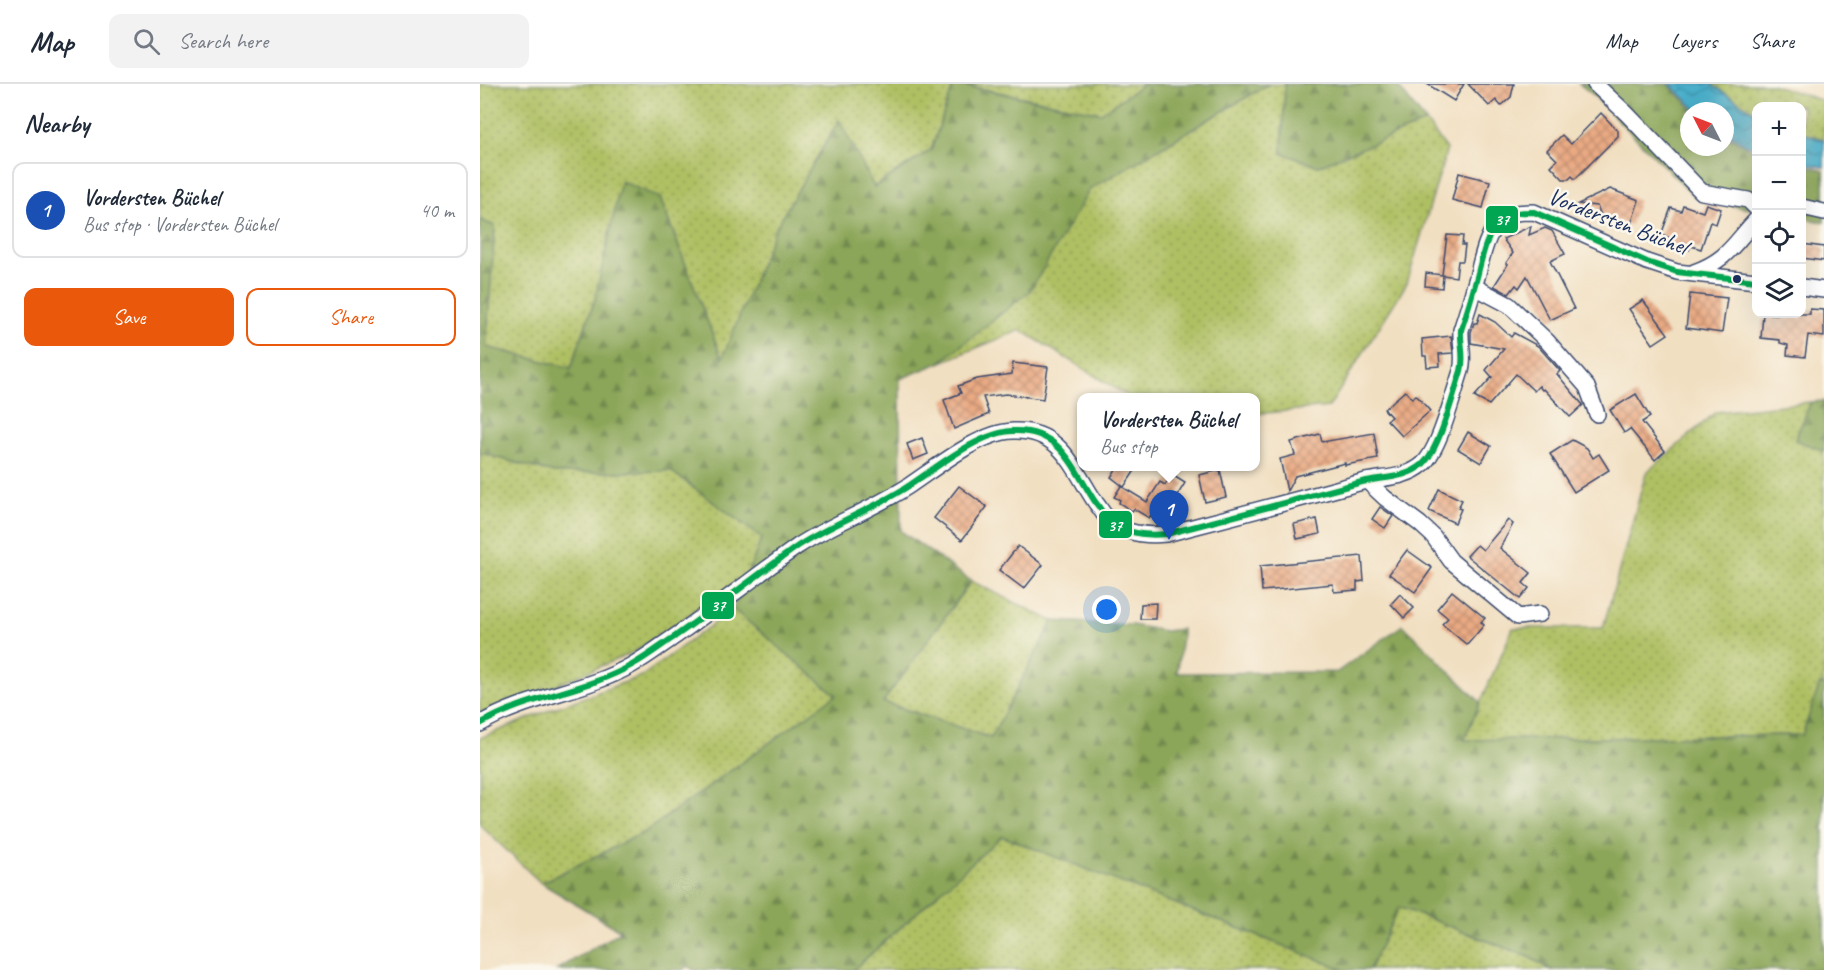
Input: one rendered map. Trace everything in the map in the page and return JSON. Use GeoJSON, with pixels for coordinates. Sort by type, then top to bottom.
{"type":"FeatureCollection","features":[{"type":"Feature","properties":{"kind":"street"},"geometry":{"type":"LineString","coordinates":[[1595,84],[1702,192],[1748,200],[1752,204]]}},
{"type":"Feature","properties":{"kind":"street"},"geometry":{"type":"LineString","coordinates":[[1806,208],[1824,212]]}},
{"type":"Feature","properties":{"kind":"street","name":"Vordersten Büchel"},"geometry":{"type":"LineString","coordinates":[[1077,471],[1110,521],[1146,536],[1166,534],[1413,471],[1424,463],[1432,451],[1461,371],[1463,363],[1461,330],[1491,233],[1508,215],[1534,212],[1647,262],[1677,272],[1752,280]]}},
{"type":"Feature","properties":{"kind":"street"},"geometry":{"type":"LineString","coordinates":[[1692,273],[1723,258],[1752,225]]}},
{"type":"Feature","properties":{"kind":"street"},"geometry":{"type":"LineString","coordinates":[[1474,287],[1509,305],[1547,341],[1587,387],[1597,414]]}},
{"type":"Feature","properties":{"kind":"street"},"geometry":{"type":"LineString","coordinates":[[1806,288],[1824,290]]}},
{"type":"Feature","properties":{"kind":"street","name":"Vordersten Büchel"},"geometry":{"type":"LineString","coordinates":[[480,724],[520,706],[594,682],[631,666],[724,602],[798,546],[893,496],[978,441],[1013,430],[1034,433],[1050,439],[1062,449],[1077,470]]}},
{"type":"Feature","properties":{"kind":"street"},"geometry":{"type":"LineString","coordinates":[[1367,481],[1385,498],[1420,524],[1433,536],[1451,561],[1518,617],[1540,614]]}},
{"type":"Feature","properties":{"kind":"green space"},"geometry":{"type":"Polygon","coordinates":[[[480,84],[954,84],[931,150],[874,187],[839,121],[775,229],[722,360],[660,198],[595,299],[571,368],[486,347],[495,226],[480,220],[480,84]]]}},
{"type":"Feature","properties":{"kind":"green space"},"geometry":{"type":"Polygon","coordinates":[[[954,84],[1101,113],[1144,84],[1269,84],[1090,189],[1030,291],[939,363],[900,379],[901,531],[971,581],[883,702],[991,738],[1053,621],[1132,625],[1165,631],[1182,629],[1177,673],[1337,672],[1403,625],[1480,702],[1464,740],[1802,735],[1820,684],[1824,685],[1824,970],[1552,970],[1527,956],[1399,907],[1369,970],[1345,970],[1002,836],[853,970],[694,970],[687,966],[683,970],[557,970],[621,931],[541,883],[645,832],[836,695],[733,609],[762,538],[671,471],[554,473],[480,454],[480,220],[495,226],[486,347],[571,368],[595,299],[621,181],[660,198],[722,359],[775,229],[839,120],[874,187],[931,150],[954,84]]]}},
{"type":"Feature","properties":{"kind":"green space"},"geometry":{"type":"Polygon","coordinates":[[[960,84],[1144,84],[1101,113],[960,84]]]}},
{"type":"Feature","properties":{"kind":"green space"},"geometry":{"type":"Polygon","coordinates":[[[1269,84],[1285,84],[1282,153],[1318,166],[1426,122],[1447,149],[1407,283],[1329,407],[1260,414],[1260,393],[1123,393],[1021,330],[939,363],[1030,290],[1090,189],[1269,84]]]}},
{"type":"Feature","properties":{"kind":"green space"},"geometry":{"type":"Polygon","coordinates":[[[1285,84],[1396,84],[1426,122],[1318,166],[1282,153],[1285,84]]]}},
{"type":"Feature","properties":{"kind":"green space"},"geometry":{"type":"Polygon","coordinates":[[[1579,84],[1668,84],[1686,102],[1680,102],[1680,156],[1734,156],[1734,139],[1752,150],[1752,209],[1697,199],[1591,93],[1579,84]]]}},
{"type":"Feature","properties":{"kind":"green space"},"geometry":{"type":"Polygon","coordinates":[[[1711,84],[1771,84],[1824,101],[1824,139],[1806,134],[1806,102],[1752,102],[1752,110],[1711,84]]]}},
{"type":"Feature","properties":{"kind":"green space"},"geometry":{"type":"Polygon","coordinates":[[[1806,166],[1824,170],[1824,222],[1806,219],[1806,166]]]}},
{"type":"Feature","properties":{"kind":"green space"},"geometry":{"type":"Polygon","coordinates":[[[1824,401],[1824,451],[1795,440],[1811,402],[1824,401]]]}},
{"type":"Feature","properties":{"kind":"green space"},"geometry":{"type":"Polygon","coordinates":[[[1811,402],[1795,439],[1824,451],[1824,685],[1820,684],[1803,735],[1464,740],[1513,628],[1603,628],[1646,473],[1716,412],[1811,402]]]}},
{"type":"Feature","properties":{"kind":"green space"},"geometry":{"type":"Polygon","coordinates":[[[480,454],[554,473],[671,471],[762,538],[746,578],[632,653],[480,714],[480,454]]]}},
{"type":"Feature","properties":{"kind":"green space"},"geometry":{"type":"Polygon","coordinates":[[[971,581],[1053,621],[991,738],[883,702],[971,581]]]}},
{"type":"Feature","properties":{"kind":"green space"},"geometry":{"type":"Polygon","coordinates":[[[733,609],[837,695],[645,832],[541,883],[480,825],[480,738],[642,676],[733,609]]]}},
{"type":"Feature","properties":{"kind":"green space"},"geometry":{"type":"Polygon","coordinates":[[[1002,836],[1345,970],[853,970],[1002,836]]]}},
{"type":"Feature","properties":{"kind":"green space"},"geometry":{"type":"Polygon","coordinates":[[[1399,907],[1527,956],[1552,970],[1369,970],[1399,907]]]}},
{"type":"Feature","properties":{"kind":"water"},"geometry":{"type":"Polygon","coordinates":[[[1670,84],[1710,84],[1752,110],[1752,146],[1734,137],[1734,102],[1689,102],[1670,84]]]}},
{"type":"Feature","properties":{"kind":"water"},"geometry":{"type":"Polygon","coordinates":[[[1806,134],[1824,140],[1824,167],[1806,164],[1806,134]]]}},
{"type":"Feature","properties":{"kind":"building"},"geometry":{"type":"Polygon","coordinates":[[[1427,84],[1464,84],[1454,101],[1427,84]]]}},
{"type":"Feature","properties":{"kind":"building"},"geometry":{"type":"Polygon","coordinates":[[[1468,84],[1514,84],[1511,97],[1501,106],[1496,100],[1489,106],[1468,84]]]}},
{"type":"Feature","properties":{"kind":"building"},"geometry":{"type":"Polygon","coordinates":[[[1601,113],[1618,131],[1618,136],[1575,179],[1572,176],[1569,179],[1563,179],[1551,166],[1557,160],[1547,150],[1562,135],[1571,144],[1601,113]]]}},
{"type":"Feature","properties":{"kind":"building"},"geometry":{"type":"Polygon","coordinates":[[[1459,173],[1490,181],[1483,208],[1452,200],[1459,173]]]}},
{"type":"Feature","properties":{"kind":"building"},"geometry":{"type":"Polygon","coordinates":[[[1610,189],[1639,200],[1631,225],[1601,215],[1597,206],[1578,204],[1610,189]]]}},
{"type":"Feature","properties":{"kind":"building"},"geometry":{"type":"Polygon","coordinates":[[[1706,204],[1721,209],[1716,224],[1710,222],[1701,249],[1691,246],[1689,250],[1669,243],[1671,238],[1661,235],[1671,208],[1681,211],[1683,205],[1703,212],[1706,204]]]}},
{"type":"Feature","properties":{"kind":"building"},"geometry":{"type":"Polygon","coordinates":[[[1531,226],[1529,235],[1545,228],[1552,231],[1565,254],[1550,261],[1574,309],[1550,320],[1527,276],[1519,288],[1516,285],[1509,294],[1494,286],[1513,253],[1503,239],[1531,226]]]}},
{"type":"Feature","properties":{"kind":"building"},"geometry":{"type":"Polygon","coordinates":[[[1447,235],[1463,236],[1462,245],[1465,245],[1463,261],[1458,261],[1456,277],[1443,275],[1442,288],[1425,286],[1426,273],[1442,275],[1447,235]]]}},
{"type":"Feature","properties":{"kind":"building"},"geometry":{"type":"Polygon","coordinates":[[[1806,245],[1824,247],[1824,261],[1806,259],[1806,245]]]}},
{"type":"Feature","properties":{"kind":"building"},"geometry":{"type":"Polygon","coordinates":[[[1690,294],[1727,298],[1722,333],[1686,328],[1690,294]]]}},
{"type":"Feature","properties":{"kind":"building"},"geometry":{"type":"Polygon","coordinates":[[[1643,300],[1668,334],[1653,344],[1629,309],[1643,300]]]}},
{"type":"Feature","properties":{"kind":"building"},"geometry":{"type":"Polygon","coordinates":[[[1810,309],[1824,310],[1824,337],[1808,335],[1805,357],[1787,355],[1788,345],[1780,343],[1780,340],[1761,338],[1763,318],[1806,318],[1806,314],[1810,314],[1810,309]]]}},
{"type":"Feature","properties":{"kind":"building"},"geometry":{"type":"Polygon","coordinates":[[[1480,314],[1495,322],[1511,337],[1514,333],[1538,346],[1560,371],[1557,374],[1583,405],[1570,417],[1544,389],[1542,390],[1539,386],[1534,391],[1516,374],[1489,405],[1474,397],[1492,377],[1486,370],[1504,349],[1471,343],[1471,332],[1480,314]]]}},
{"type":"Feature","properties":{"kind":"building"},"geometry":{"type":"Polygon","coordinates":[[[1451,336],[1453,353],[1439,354],[1440,366],[1427,367],[1426,356],[1423,356],[1422,339],[1451,336]]]}},
{"type":"Feature","properties":{"kind":"building"},"geometry":{"type":"Polygon","coordinates":[[[1013,363],[1048,367],[1043,399],[1006,394],[983,397],[989,414],[954,429],[944,400],[961,393],[958,386],[977,379],[1012,374],[1013,363]]]}},
{"type":"Feature","properties":{"kind":"building"},"geometry":{"type":"Polygon","coordinates":[[[1405,391],[1412,398],[1416,395],[1430,411],[1402,436],[1387,420],[1391,417],[1384,409],[1405,391]]]}},
{"type":"Feature","properties":{"kind":"building"},"geometry":{"type":"Polygon","coordinates":[[[1636,394],[1650,417],[1642,422],[1665,451],[1655,460],[1630,429],[1624,433],[1610,410],[1636,394]]]}},
{"type":"Feature","properties":{"kind":"building"},"geometry":{"type":"Polygon","coordinates":[[[1468,432],[1491,446],[1481,463],[1458,449],[1468,432]]]}},
{"type":"Feature","properties":{"kind":"building"},"geometry":{"type":"Polygon","coordinates":[[[1374,433],[1378,459],[1345,465],[1345,463],[1295,476],[1287,491],[1280,459],[1295,455],[1291,442],[1320,434],[1322,442],[1374,433]]]}},
{"type":"Feature","properties":{"kind":"building"},"geometry":{"type":"Polygon","coordinates":[[[922,438],[928,454],[913,460],[907,444],[922,438]]]}},
{"type":"Feature","properties":{"kind":"building"},"geometry":{"type":"Polygon","coordinates":[[[1572,440],[1587,448],[1593,458],[1599,454],[1609,470],[1574,492],[1550,454],[1572,440]]]}},
{"type":"Feature","properties":{"kind":"building"},"geometry":{"type":"Polygon","coordinates":[[[1115,471],[1135,471],[1124,487],[1111,477],[1115,471]]]}},
{"type":"Feature","properties":{"kind":"building"},"geometry":{"type":"Polygon","coordinates":[[[1220,471],[1226,497],[1205,502],[1199,475],[1220,471]]]}},
{"type":"Feature","properties":{"kind":"building"},"geometry":{"type":"Polygon","coordinates":[[[1172,475],[1185,483],[1166,514],[1162,511],[1158,519],[1151,515],[1149,518],[1134,509],[1132,511],[1114,497],[1121,486],[1147,502],[1160,482],[1165,485],[1172,475]]]}},
{"type":"Feature","properties":{"kind":"building"},"geometry":{"type":"Polygon","coordinates":[[[959,486],[987,507],[962,540],[934,518],[959,486]]]}},
{"type":"Feature","properties":{"kind":"building"},"geometry":{"type":"Polygon","coordinates":[[[1439,489],[1462,500],[1455,523],[1429,511],[1439,489]]]}},
{"type":"Feature","properties":{"kind":"building"},"geometry":{"type":"Polygon","coordinates":[[[1380,507],[1393,516],[1385,528],[1372,519],[1380,507]]]}},
{"type":"Feature","properties":{"kind":"building"},"geometry":{"type":"Polygon","coordinates":[[[1317,519],[1320,534],[1297,539],[1294,524],[1317,519]]]}},
{"type":"Feature","properties":{"kind":"building"},"geometry":{"type":"Polygon","coordinates":[[[1508,520],[1513,524],[1500,548],[1531,573],[1523,583],[1529,588],[1520,599],[1467,556],[1477,545],[1483,550],[1508,520]]]}},
{"type":"Feature","properties":{"kind":"building"},"geometry":{"type":"Polygon","coordinates":[[[1018,546],[1043,565],[1024,589],[999,570],[1018,546]]]}},
{"type":"Feature","properties":{"kind":"building"},"geometry":{"type":"Polygon","coordinates":[[[1407,550],[1432,568],[1415,592],[1389,574],[1407,550]]]}},
{"type":"Feature","properties":{"kind":"building"},"geometry":{"type":"Polygon","coordinates":[[[1362,556],[1364,581],[1357,582],[1357,590],[1334,592],[1333,584],[1262,591],[1260,566],[1362,556]]]}},
{"type":"Feature","properties":{"kind":"building"},"geometry":{"type":"Polygon","coordinates":[[[1452,591],[1485,618],[1481,622],[1484,625],[1467,645],[1442,624],[1448,618],[1437,609],[1452,591]]]}},
{"type":"Feature","properties":{"kind":"building"},"geometry":{"type":"Polygon","coordinates":[[[1400,594],[1414,608],[1404,618],[1391,604],[1400,594]]]}},
{"type":"Feature","properties":{"kind":"building"},"geometry":{"type":"Polygon","coordinates":[[[1156,603],[1155,619],[1140,619],[1141,604],[1156,603]]]}},
{"type":"Feature","properties":{"kind":"transit line","name":"37"},"geometry":{"type":"LineString","coordinates":[[480,724],[517,707],[595,682],[632,665],[677,635],[798,546],[896,494],[973,444],[1000,433],[1030,432],[1055,444],[1073,465],[1108,519],[1123,529],[1151,535],[1166,534],[1362,482],[1402,475],[1416,469],[1423,464],[1435,446],[1450,407],[1462,366],[1461,330],[1486,243],[1499,222],[1511,214],[1534,212],[1647,262],[1677,272],[1752,281]]}},
{"type":"Feature","properties":{"kind":"place","name":"Vordersten Büchel"},"geometry":{"type":"Point","coordinates":[1169,540]}}]}
